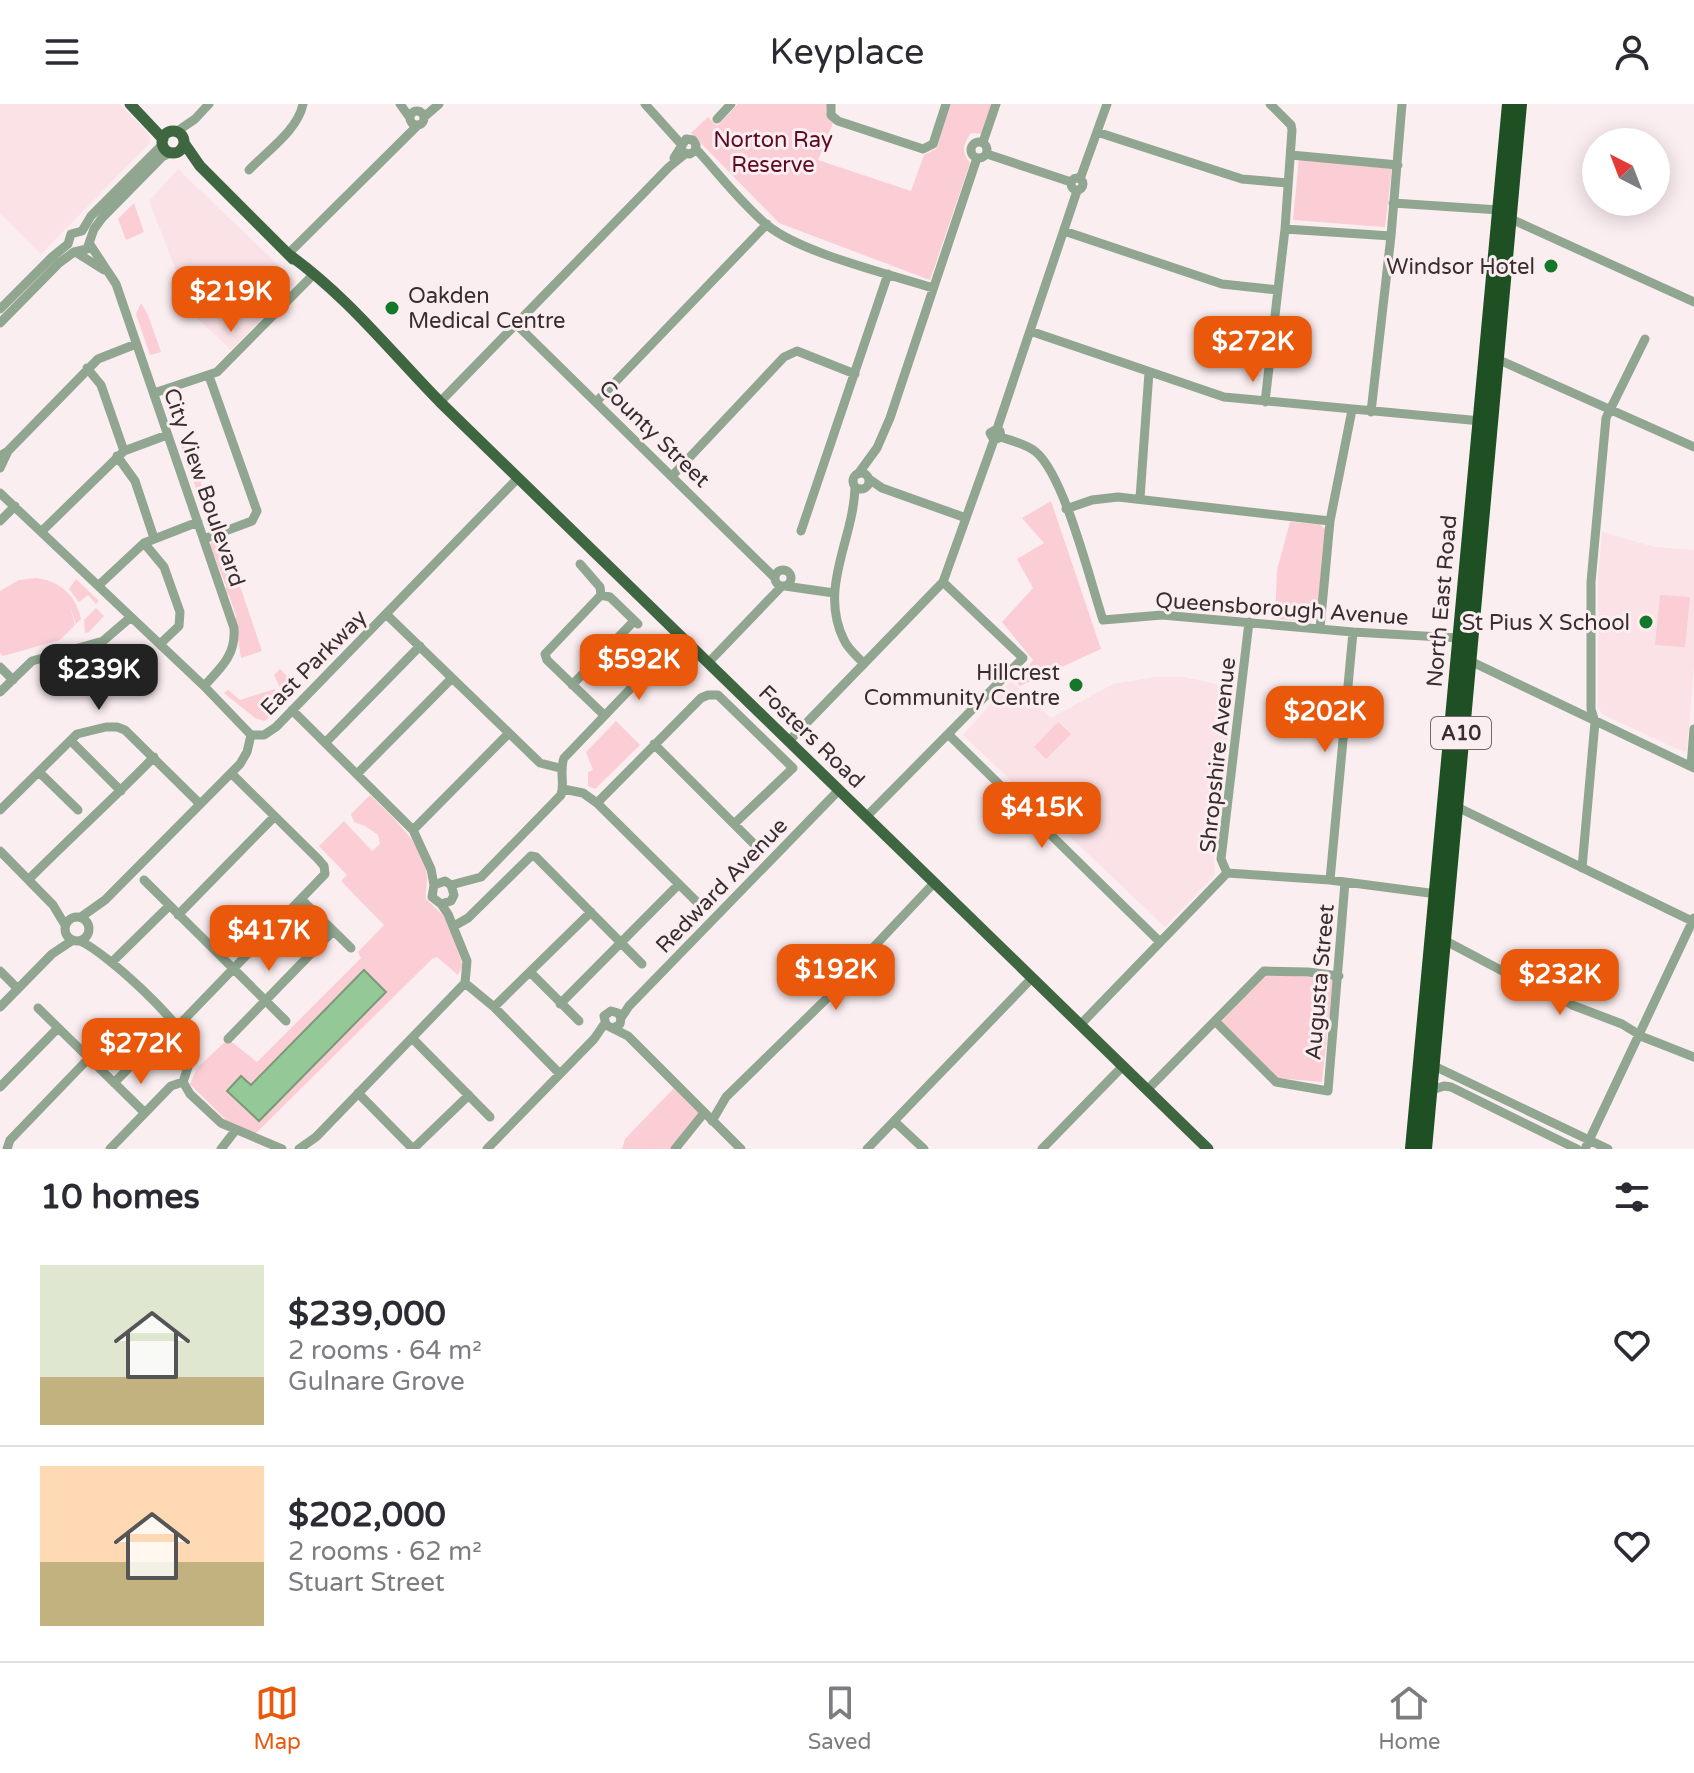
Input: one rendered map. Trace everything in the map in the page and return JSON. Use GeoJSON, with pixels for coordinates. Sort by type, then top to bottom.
{"type":"FeatureCollection","features":[{"type":"Feature","properties":{"kind":"highway","name":"North East Road"},"geometry":{"type":"LineString","coordinates":[[1505,215],[1509,104]]}},
{"type":"Feature","properties":{"kind":"highway","name":"North East Road"},"geometry":{"type":"LineString","coordinates":[[1425,1149],[1438,940],[1464,638],[1505,215],[1520,104]]}},
{"type":"Feature","properties":{"kind":"highway","name":"North East Road"},"geometry":{"type":"LineString","coordinates":[[1412,1149],[1438,940]]}},
{"type":"Feature","properties":{"kind":"highway"},"geometry":{"type":"LineString","coordinates":[[1420,1077],[1432,1065]]}},
{"type":"Feature","properties":{"kind":"main road","name":"Fosters Road"},"geometry":{"type":"LineString","coordinates":[[130,104],[200,166],[310,278],[390,350]]}},
{"type":"Feature","properties":{"kind":"main road","name":"Fosters Road"},"geometry":{"type":"LineString","coordinates":[[140,104],[173,142]]}},
{"type":"Feature","properties":{"kind":"main road","name":"Fosters Road"},"geometry":{"type":"LineString","coordinates":[[288,254],[315,273],[440,402],[1208,1149]]}},
{"type":"Feature","properties":{"kind":"street"},"geometry":{"type":"LineString","coordinates":[[0,309],[52,257],[73,250],[84,251],[87,238],[102,218],[209,104]]}},
{"type":"Feature","properties":{"kind":"street"},"geometry":{"type":"LineString","coordinates":[[249,170],[291,127],[307,104]]}},
{"type":"Feature","properties":{"kind":"street"},"geometry":{"type":"LineString","coordinates":[[402,104],[416,117]]}},
{"type":"Feature","properties":{"kind":"street"},"geometry":{"type":"LineString","coordinates":[[288,254],[402,142],[416,117],[429,104]]}},
{"type":"Feature","properties":{"kind":"street"},"geometry":{"type":"LineString","coordinates":[[416,117],[439,104]]}},
{"type":"Feature","properties":{"kind":"street"},"geometry":{"type":"LineString","coordinates":[[645,104],[767,224],[796,242],[933,288]]}},
{"type":"Feature","properties":{"kind":"street"},"geometry":{"type":"LineString","coordinates":[[717,119],[731,104]]}},
{"type":"Feature","properties":{"kind":"street"},"geometry":{"type":"LineString","coordinates":[[831,104],[831,115],[838,121],[923,149],[933,144],[946,104]]}},
{"type":"Feature","properties":{"kind":"street"},"geometry":{"type":"LineString","coordinates":[[996,104],[983,142],[973,146],[972,154],[1076,184]]}},
{"type":"Feature","properties":{"kind":"street"},"geometry":{"type":"LineString","coordinates":[[789,741],[943,582],[997,435],[1064,231],[1076,184],[1107,104]]}},
{"type":"Feature","properties":{"kind":"street"},"geometry":{"type":"LineString","coordinates":[[1265,402],[1291,155],[1291,125],[1270,104]]}},
{"type":"Feature","properties":{"kind":"street"},"geometry":{"type":"LineString","coordinates":[[1371,412],[1402,104]]}},
{"type":"Feature","properties":{"kind":"street"},"geometry":{"type":"LineString","coordinates":[[1097,132],[1242,179],[1288,183]]}},
{"type":"Feature","properties":{"kind":"street"},"geometry":{"type":"LineString","coordinates":[[440,402],[687,148]]}},
{"type":"Feature","properties":{"kind":"street"},"geometry":{"type":"LineString","coordinates":[[1291,155],[1398,165]]}},
{"type":"Feature","properties":{"kind":"street"},"geometry":{"type":"LineString","coordinates":[[864,664],[844,642],[836,617],[834,593],[838,563],[868,461],[890,418],[933,288],[982,156]]}},
{"type":"Feature","properties":{"kind":"street"},"geometry":{"type":"LineString","coordinates":[[1393,203],[1505,215],[1694,302]]}},
{"type":"Feature","properties":{"kind":"street"},"geometry":{"type":"LineString","coordinates":[[597,401],[767,224]]}},
{"type":"Feature","properties":{"kind":"street"},"geometry":{"type":"LineString","coordinates":[[1285,229],[1391,236]]}},
{"type":"Feature","properties":{"kind":"street"},"geometry":{"type":"LineString","coordinates":[[1064,231],[1222,284],[1278,290]]}},
{"type":"Feature","properties":{"kind":"street"},"geometry":{"type":"LineString","coordinates":[[73,250],[71,234],[87,238]]}},
{"type":"Feature","properties":{"kind":"street","name":"City View Boulevard"},"geometry":{"type":"LineString","coordinates":[[87,238],[111,273],[119,293],[234,628],[235,639],[228,661],[204,686]]}},
{"type":"Feature","properties":{"kind":"street"},"geometry":{"type":"LineString","coordinates":[[0,323],[73,250]]}},
{"type":"Feature","properties":{"kind":"street","name":"City View Boulevard"},"geometry":{"type":"LineString","coordinates":[[73,250],[103,269],[119,293]]}},
{"type":"Feature","properties":{"kind":"street"},"geometry":{"type":"LineString","coordinates":[[801,531],[888,274]]}},
{"type":"Feature","properties":{"kind":"street"},"geometry":{"type":"LineString","coordinates":[[154,393],[209,376],[223,367],[310,278]]}},
{"type":"Feature","properties":{"kind":"street","name":"County Street"},"geometry":{"type":"LineString","coordinates":[[517,325],[781,580],[797,589],[834,593]]}},
{"type":"Feature","properties":{"kind":"street"},"geometry":{"type":"LineString","coordinates":[[1030,331],[1224,397],[1486,421]]}},
{"type":"Feature","properties":{"kind":"street"},"geometry":{"type":"LineString","coordinates":[[1582,868],[1595,722],[1591,709],[1591,582],[1609,408],[1645,339]]}},
{"type":"Feature","properties":{"kind":"street"},"geometry":{"type":"LineString","coordinates":[[0,468],[4,453],[87,368],[105,355],[136,344]]}},
{"type":"Feature","properties":{"kind":"street"},"geometry":{"type":"LineString","coordinates":[[672,476],[784,357],[797,351],[855,374]]}},
{"type":"Feature","properties":{"kind":"street"},"geometry":{"type":"LineString","coordinates":[[1492,358],[1694,447]]}},
{"type":"Feature","properties":{"kind":"street"},"geometry":{"type":"LineString","coordinates":[[87,368],[101,385],[120,454],[135,481],[149,541],[162,563],[180,612],[179,626],[160,644]]}},
{"type":"Feature","properties":{"kind":"street"},"geometry":{"type":"LineString","coordinates":[[1140,498],[1149,372]]}},
{"type":"Feature","properties":{"kind":"street"},"geometry":{"type":"LineString","coordinates":[[204,539],[252,521],[257,511],[209,376]]}},
{"type":"Feature","properties":{"kind":"street"},"geometry":{"type":"LineString","coordinates":[[1320,628],[1330,521],[1352,410]]}},
{"type":"Feature","properties":{"kind":"street"},"geometry":{"type":"LineString","coordinates":[[42,531],[120,454],[167,435]]}},
{"type":"Feature","properties":{"kind":"street"},"geometry":{"type":"LineString","coordinates":[[997,435],[1035,452],[1053,474],[1066,509],[1092,500],[1140,498],[1330,521]]}},
{"type":"Feature","properties":{"kind":"street","name":"East Parkway"},"geometry":{"type":"LineString","coordinates":[[76,940],[89,929],[105,900],[231,773],[247,752],[251,735],[264,735],[276,727],[518,478]]}},
{"type":"Feature","properties":{"kind":"street"},"geometry":{"type":"LineString","coordinates":[[863,482],[966,518]]}},
{"type":"Feature","properties":{"kind":"street"},"geometry":{"type":"LineString","coordinates":[[0,486],[3,495],[204,686],[251,735]]}},
{"type":"Feature","properties":{"kind":"street"},"geometry":{"type":"LineString","coordinates":[[0,521],[15,506]]}},
{"type":"Feature","properties":{"kind":"street","name":"Queensborough Avenue"},"geometry":{"type":"LineString","coordinates":[[1066,509],[1103,620],[1162,615],[1353,632],[1464,638]]}},
{"type":"Feature","properties":{"kind":"street"},"geometry":{"type":"LineString","coordinates":[[99,585],[149,541],[198,522]]}},
{"type":"Feature","properties":{"kind":"street"},"geometry":{"type":"LineString","coordinates":[[580,564],[596,581],[601,595]]}},
{"type":"Feature","properties":{"kind":"street"},"geometry":{"type":"LineString","coordinates":[[708,663],[781,580]]}},
{"type":"Feature","properties":{"kind":"street"},"geometry":{"type":"LineString","coordinates":[[867,816],[1023,658],[943,582]]}},
{"type":"Feature","properties":{"kind":"street"},"geometry":{"type":"LineString","coordinates":[[601,595],[545,654],[547,660],[604,715]]}},
{"type":"Feature","properties":{"kind":"street"},"geometry":{"type":"LineString","coordinates":[[572,685],[636,623],[610,597],[601,595]]}},
{"type":"Feature","properties":{"kind":"street"},"geometry":{"type":"LineString","coordinates":[[386,614],[540,763],[560,768]]}},
{"type":"Feature","properties":{"kind":"street"},"geometry":{"type":"LineString","coordinates":[[0,692],[32,661],[103,641],[131,617]]}},
{"type":"Feature","properties":{"kind":"street","name":"Shropshire Avenue"},"geometry":{"type":"LineString","coordinates":[[1081,1024],[1227,873],[1221,859],[1249,622]]}},
{"type":"Feature","properties":{"kind":"street"},"geometry":{"type":"LineString","coordinates":[[1330,880],[1353,632]]}},
{"type":"Feature","properties":{"kind":"street"},"geometry":{"type":"LineString","coordinates":[[431,869],[434,885],[432,897],[481,877],[561,795],[560,768],[564,758],[681,636]]}},
{"type":"Feature","properties":{"kind":"street"},"geometry":{"type":"LineString","coordinates":[[325,743],[420,646]]}},
{"type":"Feature","properties":{"kind":"street"},"geometry":{"type":"LineString","coordinates":[[1462,660],[1497,672],[1692,767],[1694,729]]}},
{"type":"Feature","properties":{"kind":"street"},"geometry":{"type":"LineString","coordinates":[[0,667],[13,680]]}},
{"type":"Feature","properties":{"kind":"street"},"geometry":{"type":"LineString","coordinates":[[357,774],[452,678]]}},
{"type":"Feature","properties":{"kind":"street"},"geometry":{"type":"LineString","coordinates":[[597,803],[701,698],[718,695],[793,768],[734,824]]}},
{"type":"Feature","properties":{"kind":"street"},"geometry":{"type":"LineString","coordinates":[[292,710],[413,830],[431,869],[448,893],[448,914],[467,961],[465,983],[300,1149]]}},
{"type":"Feature","properties":{"kind":"street"},"geometry":{"type":"LineString","coordinates":[[0,810],[77,734],[117,727],[125,730],[199,803]]}},
{"type":"Feature","properties":{"kind":"street"},"geometry":{"type":"LineString","coordinates":[[413,830],[509,733]]}},
{"type":"Feature","properties":{"kind":"street"},"geometry":{"type":"LineString","coordinates":[[948,734],[1160,942]]}},
{"type":"Feature","properties":{"kind":"street"},"geometry":{"type":"LineString","coordinates":[[71,741],[121,791]]}},
{"type":"Feature","properties":{"kind":"street"},"geometry":{"type":"LineString","coordinates":[[654,744],[756,846]]}},
{"type":"Feature","properties":{"kind":"street"},"geometry":{"type":"LineString","coordinates":[[29,879],[154,757]]}},
{"type":"Feature","properties":{"kind":"street"},"geometry":{"type":"LineString","coordinates":[[39,772],[78,810]]}},
{"type":"Feature","properties":{"kind":"street"},"geometry":{"type":"LineString","coordinates":[[114,1083],[233,971],[321,880],[326,870],[231,773]]}},
{"type":"Feature","properties":{"kind":"street"},"geometry":{"type":"LineString","coordinates":[[563,789],[583,793],[597,803],[701,906]]}},
{"type":"Feature","properties":{"kind":"street","name":"Redward Avenue"},"geometry":{"type":"LineString","coordinates":[[488,1149],[839,790]]}},
{"type":"Feature","properties":{"kind":"street"},"geometry":{"type":"LineString","coordinates":[[1449,805],[1694,920],[1588,1145]]}},
{"type":"Feature","properties":{"kind":"street"},"geometry":{"type":"LineString","coordinates":[[178,915],[274,817]]}},
{"type":"Feature","properties":{"kind":"street"},"geometry":{"type":"LineString","coordinates":[[0,851],[53,905],[65,928],[76,940],[109,960],[190,1042],[193,1052],[183,1082],[190,1094],[221,1123],[282,1149]]}},
{"type":"Feature","properties":{"kind":"street"},"geometry":{"type":"LineString","coordinates":[[454,926],[468,918],[531,856],[536,857],[642,964]]}},
{"type":"Feature","properties":{"kind":"street"},"geometry":{"type":"LineString","coordinates":[[1227,873],[1330,880],[1442,894]]}},
{"type":"Feature","properties":{"kind":"street"},"geometry":{"type":"LineString","coordinates":[[144,880],[286,1021]]}},
{"type":"Feature","properties":{"kind":"street","name":"Augusta Street"},"geometry":{"type":"LineString","coordinates":[[1215,1021],[1276,1082],[1328,1091],[1345,882]]}},
{"type":"Feature","properties":{"kind":"street"},"geometry":{"type":"LineString","coordinates":[[675,1149],[862,964],[868,953],[934,883]]}},
{"type":"Feature","properties":{"kind":"street"},"geometry":{"type":"LineString","coordinates":[[560,1004],[679,884]]}},
{"type":"Feature","properties":{"kind":"street"},"geometry":{"type":"LineString","coordinates":[[434,885],[448,893]]}},
{"type":"Feature","properties":{"kind":"street","name":"East Parkway"},"geometry":{"type":"LineString","coordinates":[[65,928],[69,919],[105,900]]}},
{"type":"Feature","properties":{"kind":"street"},"geometry":{"type":"LineString","coordinates":[[302,900],[351,948]]}},
{"type":"Feature","properties":{"kind":"street"},"geometry":{"type":"LineString","coordinates":[[53,905],[78,916],[109,960]]}},
{"type":"Feature","properties":{"kind":"street"},"geometry":{"type":"LineString","coordinates":[[109,960],[169,906]]}},
{"type":"Feature","properties":{"kind":"street"},"geometry":{"type":"LineString","coordinates":[[494,1007],[591,912]]}},
{"type":"Feature","properties":{"kind":"street"},"geometry":{"type":"LineString","coordinates":[[52,954],[65,928]]}},
{"type":"Feature","properties":{"kind":"street"},"geometry":{"type":"LineString","coordinates":[[228,1039],[333,931]]}},
{"type":"Feature","properties":{"kind":"street"},"geometry":{"type":"LineString","coordinates":[[0,1007],[52,954],[76,940]]}},
{"type":"Feature","properties":{"kind":"street"},"geometry":{"type":"LineString","coordinates":[[1438,940],[1510,975],[1543,987],[1572,1005],[1694,1057]]}},
{"type":"Feature","properties":{"kind":"street"},"geometry":{"type":"LineString","coordinates":[[0,971],[18,989]]}},
{"type":"Feature","properties":{"kind":"street"},"geometry":{"type":"LineString","coordinates":[[1148,1089],[1264,971],[1339,976]]}},
{"type":"Feature","properties":{"kind":"street"},"geometry":{"type":"LineString","coordinates":[[530,972],[579,1021]]}},
{"type":"Feature","properties":{"kind":"street"},"geometry":{"type":"LineString","coordinates":[[867,1149],[1032,978]]}},
{"type":"Feature","properties":{"kind":"street"},"geometry":{"type":"LineString","coordinates":[[465,983],[494,1007],[560,1074]]}},
{"type":"Feature","properties":{"kind":"street"},"geometry":{"type":"LineString","coordinates":[[38,1008],[145,1113]]}},
{"type":"Feature","properties":{"kind":"street"},"geometry":{"type":"LineString","coordinates":[[614,1022],[741,1149]]}},
{"type":"Feature","properties":{"kind":"street"},"geometry":{"type":"LineString","coordinates":[[0,1087],[58,1028]]}},
{"type":"Feature","properties":{"kind":"street"},"geometry":{"type":"LineString","coordinates":[[412,1038],[490,1117]]}},
{"type":"Feature","properties":{"kind":"street"},"geometry":{"type":"LineString","coordinates":[[4,1147],[89,1058]]}},
{"type":"Feature","properties":{"kind":"street"},"geometry":{"type":"LineString","coordinates":[[1432,1065],[1519,1105],[1588,1145],[1608,1149]]}},
{"type":"Feature","properties":{"kind":"street"},"geometry":{"type":"LineString","coordinates":[[1042,1149],[1123,1066]]}},
{"type":"Feature","properties":{"kind":"street"},"geometry":{"type":"LineString","coordinates":[[110,1149],[171,1086],[183,1082]]}},
{"type":"Feature","properties":{"kind":"street"},"geometry":{"type":"LineString","coordinates":[[1429,1091],[1451,1087],[1577,1149]]}},
{"type":"Feature","properties":{"kind":"street"},"geometry":{"type":"LineString","coordinates":[[358,1093],[413,1149],[469,1095]]}},
{"type":"Feature","properties":{"kind":"street"},"geometry":{"type":"LineString","coordinates":[[1513,1118],[1519,1105]]}},
{"type":"Feature","properties":{"kind":"street"},"geometry":{"type":"LineString","coordinates":[[894,1121],[924,1149]]}},
{"type":"Feature","properties":{"kind":"street"},"geometry":{"type":"LineString","coordinates":[[221,1149],[235,1131]]}},
{"type":"Feature","properties":{"kind":"shaded area"},"geometry":{"type":"Polygon","coordinates":[[[0,104],[120,104],[149,134],[150,143],[41,254],[0,213],[0,104]]]}},
{"type":"Feature","properties":{"kind":"shaded area"},"geometry":{"type":"Polygon","coordinates":[[[178,169],[296,282],[231,350],[193,314],[149,201],[178,169]]]}},
{"type":"Feature","properties":{"kind":"shaded area","name":"St Pius X School"},"geometry":{"type":"Polygon","coordinates":[[[1602,532],[1655,547],[1694,550],[1694,667],[1687,749],[1684,752],[1602,714],[1598,707],[1598,578],[1602,532]]]}},
{"type":"Feature","properties":{"kind":"shaded area"},"geometry":{"type":"Polygon","coordinates":[[[1155,677],[1185,677],[1233,688],[1214,859],[1215,875],[1165,927],[963,735],[1011,681],[1051,718],[1113,684],[1155,677]]]}},
{"type":"Feature","properties":{"kind":"shaded area"},"geometry":{"type":"Polygon","coordinates":[[[364,970],[386,992],[259,1121],[227,1091],[241,1076],[251,1085],[364,970]]]}},
{"type":"Feature","properties":{"kind":"green space","name":"Norton Ray Reserve"},"geometry":{"type":"Polygon","coordinates":[[[738,104],[827,104],[826,112],[833,123],[818,160],[911,191],[924,155],[936,149],[951,104],[992,104],[982,134],[971,133],[965,145],[965,155],[970,163],[930,280],[779,223],[691,133],[708,117],[717,126],[738,104]]]}},
{"type":"Feature","properties":{"kind":"green space"},"geometry":{"type":"Polygon","coordinates":[[[1299,158],[1392,167],[1385,227],[1293,220],[1299,158]]]}},
{"type":"Feature","properties":{"kind":"green space"},"geometry":{"type":"Polygon","coordinates":[[[134,203],[144,232],[126,240],[118,219],[134,203]]]}},
{"type":"Feature","properties":{"kind":"green space"},"geometry":{"type":"Polygon","coordinates":[[[141,303],[161,352],[150,355],[136,314],[141,303]]]}},
{"type":"Feature","properties":{"kind":"green space"},"geometry":{"type":"Polygon","coordinates":[[[184,441],[199,474],[203,508],[180,443],[184,441]]]}},
{"type":"Feature","properties":{"kind":"green space"},"geometry":{"type":"Polygon","coordinates":[[[1051,501],[1101,649],[1020,686],[1016,682],[1033,660],[1002,622],[1033,588],[1017,559],[1044,543],[1022,518],[1051,501]]]}},
{"type":"Feature","properties":{"kind":"green space"},"geometry":{"type":"Polygon","coordinates":[[[1290,522],[1320,524],[1325,529],[1317,617],[1311,622],[1275,619],[1277,570],[1290,522]]]}},
{"type":"Feature","properties":{"kind":"green space"},"geometry":{"type":"Polygon","coordinates":[[[223,536],[262,651],[241,658],[236,616],[210,545],[223,536]]]}},
{"type":"Feature","properties":{"kind":"green space"},"geometry":{"type":"Polygon","coordinates":[[[36,578],[52,582],[66,591],[79,610],[81,619],[76,624],[70,606],[75,625],[60,640],[3,656],[0,653],[0,591],[19,580],[36,578]]]}},
{"type":"Feature","properties":{"kind":"green space"},"geometry":{"type":"Polygon","coordinates":[[[76,579],[99,601],[96,604],[88,595],[79,602],[69,589],[76,579]]]}},
{"type":"Feature","properties":{"kind":"green space"},"geometry":{"type":"Polygon","coordinates":[[[1660,595],[1690,597],[1685,647],[1655,645],[1660,595]]]}},
{"type":"Feature","properties":{"kind":"green space"},"geometry":{"type":"Polygon","coordinates":[[[96,608],[104,616],[85,633],[84,620],[96,608]]]}},
{"type":"Feature","properties":{"kind":"green space"},"geometry":{"type":"Polygon","coordinates":[[[280,669],[296,685],[286,700],[282,699],[283,694],[274,675],[280,669]]]}},
{"type":"Feature","properties":{"kind":"green space"},"geometry":{"type":"Polygon","coordinates":[[[275,689],[280,705],[265,721],[255,718],[224,693],[228,690],[240,700],[275,689]]]}},
{"type":"Feature","properties":{"kind":"green space"},"geometry":{"type":"Polygon","coordinates":[[[616,721],[640,745],[595,789],[588,786],[588,772],[593,770],[586,752],[616,721]]]}},
{"type":"Feature","properties":{"kind":"green space"},"geometry":{"type":"Polygon","coordinates":[[[1058,722],[1071,734],[1046,759],[1034,747],[1058,722]]]}},
{"type":"Feature","properties":{"kind":"green space"},"geometry":{"type":"Polygon","coordinates":[[[370,795],[415,844],[426,868],[426,899],[446,918],[463,965],[458,975],[437,957],[432,959],[255,1134],[229,1123],[190,1084],[197,1068],[228,1039],[257,1062],[361,958],[358,952],[384,925],[341,881],[347,875],[319,846],[344,821],[372,851],[380,844],[378,835],[354,822],[351,814],[370,795]]]}},
{"type":"Feature","properties":{"kind":"green space"},"geometry":{"type":"Polygon","coordinates":[[[1266,974],[1333,979],[1322,1082],[1277,1078],[1221,1022],[1266,974]]]}},
{"type":"Feature","properties":{"kind":"green space"},"geometry":{"type":"Polygon","coordinates":[[[676,1086],[704,1113],[675,1149],[622,1149],[625,1139],[676,1086]]]}},
{"type":"Feature","properties":{"kind":"place","name":"Windsor Hotel"},"geometry":{"type":"Point","coordinates":[1551,266]}},
{"type":"Feature","properties":{"kind":"place","name":"Oakden Medical Centre"},"geometry":{"type":"Point","coordinates":[392,308]}},
{"type":"Feature","properties":{"kind":"place","name":"St Pius X School"},"geometry":{"type":"Point","coordinates":[1646,622]}},
{"type":"Feature","properties":{"kind":"place","name":"Hillcrest Community Centre"},"geometry":{"type":"Point","coordinates":[1076,685]}}]}
